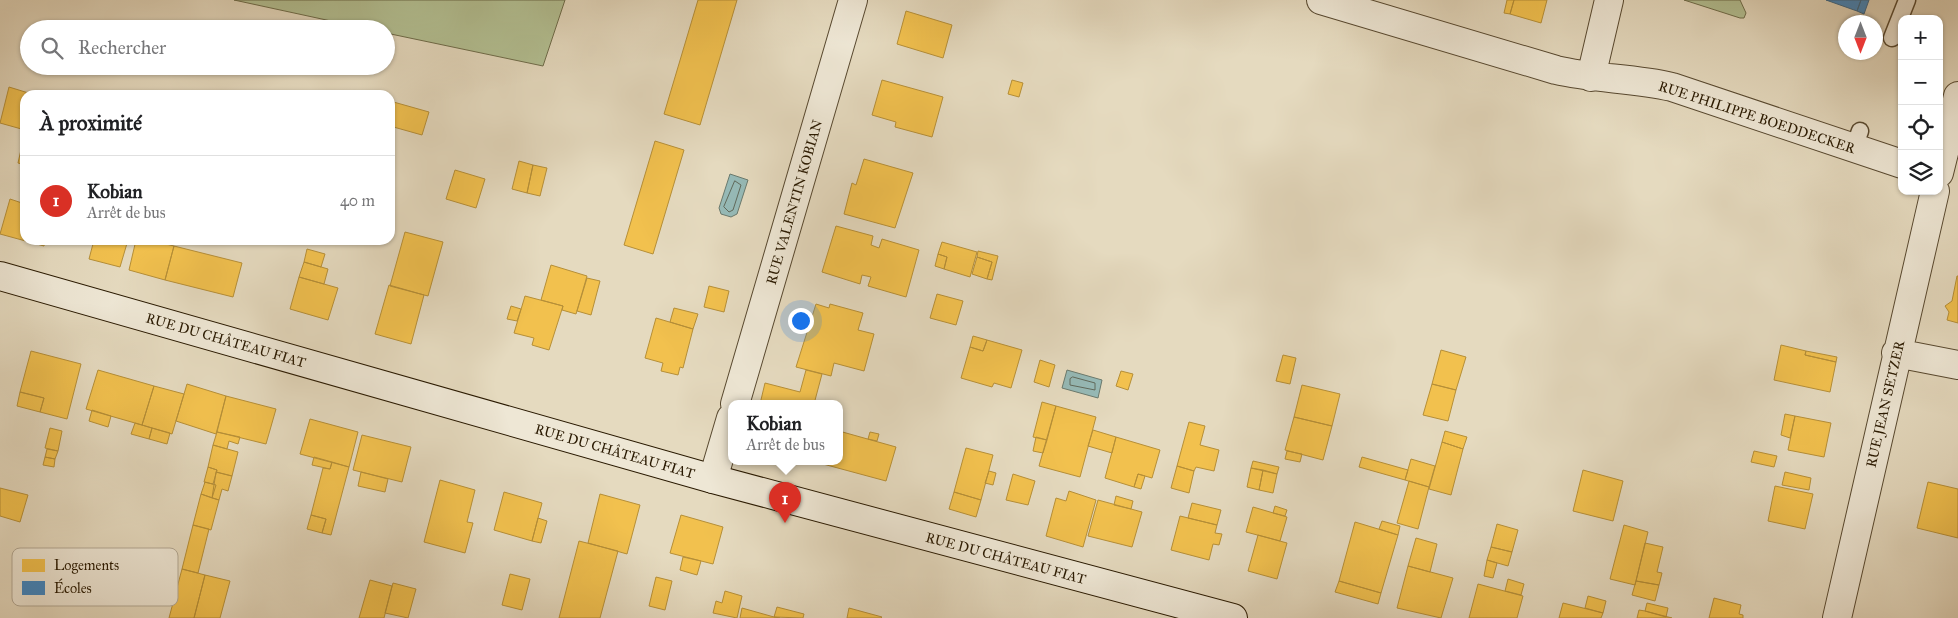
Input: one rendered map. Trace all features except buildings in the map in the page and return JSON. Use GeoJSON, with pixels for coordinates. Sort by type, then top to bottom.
{"type":"FeatureCollection","features":[{"type":"Feature","properties":{"kind":"street","name":"RUE VALENTIN KOBIAN"},"geometry":{"type":"LineString","coordinates":[[736,400],[853,0]]}},
{"type":"Feature","properties":{"kind":"street","name":"RUE PHILIPPE BOEDDECKER"},"geometry":{"type":"LineString","coordinates":[[1321,0],[1556,70],[1591,77],[1642,80],[1672,88],[1857,140],[1898,162]]}},
{"type":"Feature","properties":{"kind":"street"},"geometry":{"type":"LineString","coordinates":[[1591,77],[1609,0]]}},
{"type":"Feature","properties":{"kind":"street"},"geometry":{"type":"LineString","coordinates":[[1943,157],[1958,96]]}},
{"type":"Feature","properties":{"kind":"street","name":"RUE JEAN SETZER"},"geometry":{"type":"LineString","coordinates":[[1837,618],[1896,353],[1934,195]]}},
{"type":"Feature","properties":{"kind":"street","name":"RUE DU CHÂTEAU FIAT"},"geometry":{"type":"LineString","coordinates":[[0,276],[713,480],[1232,618]]}},
{"type":"Feature","properties":{"kind":"street"},"geometry":{"type":"LineString","coordinates":[[1896,353],[1958,365]]}},
{"type":"Feature","properties":{"kind":"street"},"geometry":{"type":"LineString","coordinates":[[713,480],[728,428]]}},
{"type":"Feature","properties":{"kind":"lane"},"geometry":{"type":"LineString","coordinates":[[1892,38],[1906,0]]}},
{"type":"Feature","properties":{"kind":"green space"},"geometry":{"type":"Polygon","coordinates":[[[234,0],[565,0],[543,66],[395,35],[395,20],[326,20],[234,0]]]}},
{"type":"Feature","properties":{"kind":"green space"},"geometry":{"type":"Polygon","coordinates":[[[1684,0],[1740,0],[1746,13],[1744,18],[1740,18],[1684,0]]]}},
{"type":"Feature","properties":{"kind":"water"},"geometry":{"type":"Polygon","coordinates":[[[730,174],[748,180],[737,214],[731,217],[721,214],[719,208],[730,174]]]}},
{"type":"Feature","properties":{"kind":"water"},"geometry":{"type":"Polygon","coordinates":[[[1067,370],[1102,380],[1098,398],[1062,388],[1067,370]]]}},
{"type":"Feature","properties":{"kind":"place","name":"Kobian"},"geometry":{"type":"Point","coordinates":[785,523]}}]}
